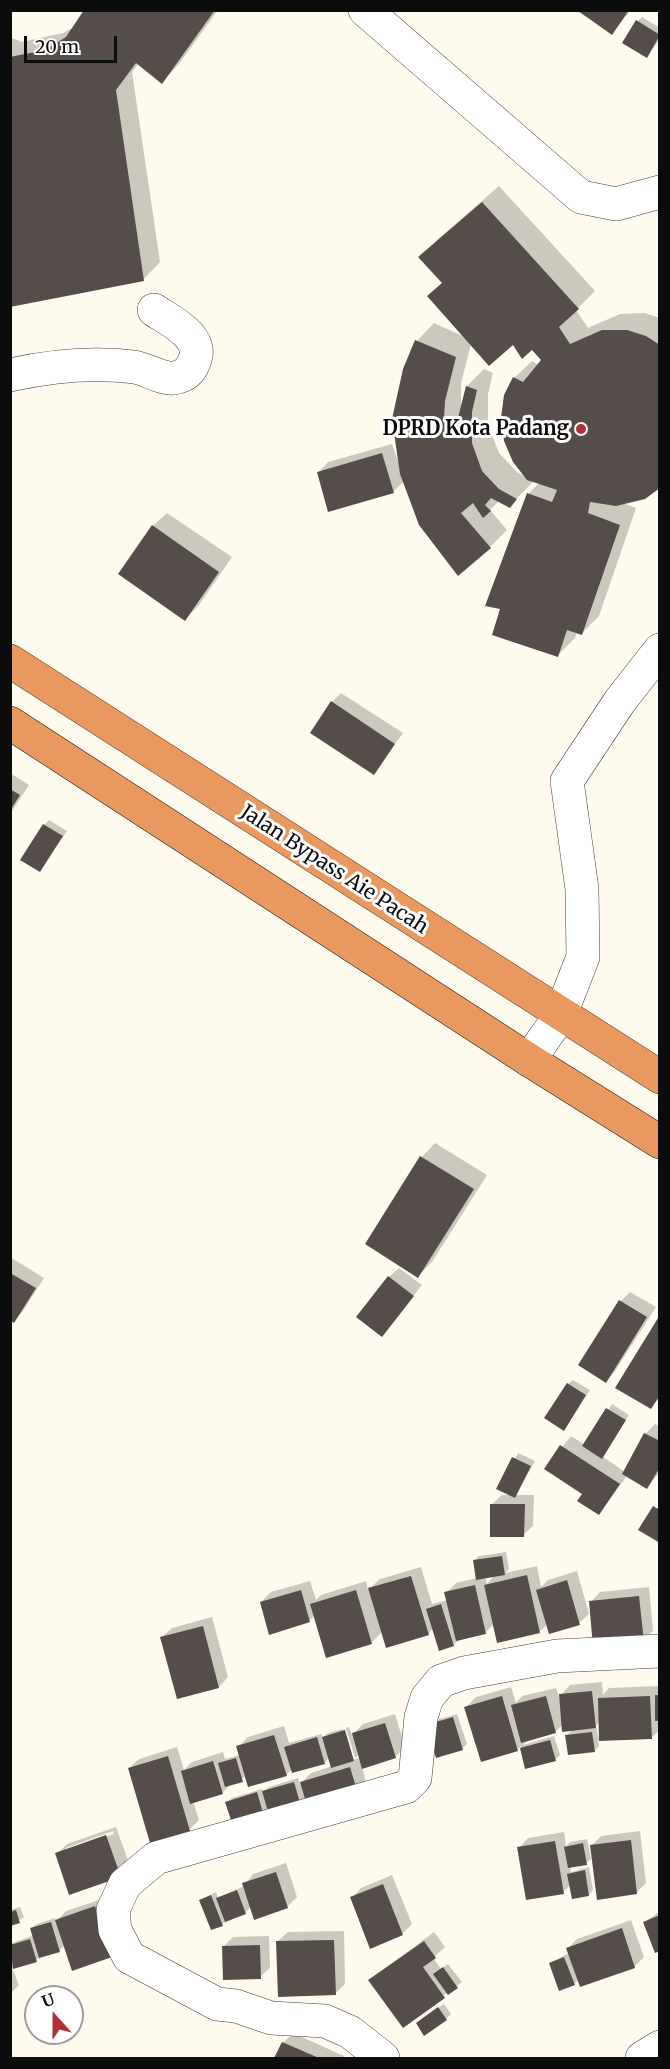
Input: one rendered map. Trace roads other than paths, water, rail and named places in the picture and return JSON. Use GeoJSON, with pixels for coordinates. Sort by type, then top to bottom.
{"type":"FeatureCollection","features":[{"type":"Feature","properties":{"kind":"highway","name":"Jalan Bypass Aie Pacah"},"geometry":{"type":"LineString","coordinates":[[10,662],[560,1016],[660,1077]]}},
{"type":"Feature","properties":{"kind":"highway"},"geometry":{"type":"LineString","coordinates":[[10,723],[529,1060],[660,1142]]}},
{"type":"Feature","properties":{"kind":"street"},"geometry":{"type":"LineString","coordinates":[[365,10],[581,197],[616,204],[660,192]]}},
{"type":"Feature","properties":{"kind":"street"},"geometry":{"type":"LineString","coordinates":[[10,375],[48,366],[135,367],[178,378],[189,372],[195,362],[198,351],[195,341],[154,310]]}},
{"type":"Feature","properties":{"kind":"street"},"geometry":{"type":"LineString","coordinates":[[529,1060],[560,1016],[583,957],[582,889],[567,781],[620,701],[660,650]]}},
{"type":"Feature","properties":{"kind":"street"},"geometry":{"type":"LineString","coordinates":[[383,2058],[350,2032],[325,2021],[270,2018],[236,2006],[217,2004],[129,1957],[115,1930],[113,1910],[125,1884],[156,1858],[406,1787],[415,1778],[422,1717],[427,1698],[441,1681],[464,1672],[557,1656],[660,1651]]}},
{"type":"Feature","properties":{"kind":"street"},"geometry":{"type":"LineString","coordinates":[[642,2058],[660,2048]]}},
{"type":"Feature","properties":{"kind":"place","name":"DPRD Kota Padang"},"geometry":{"type":"Point","coordinates":[581,429]}}]}
